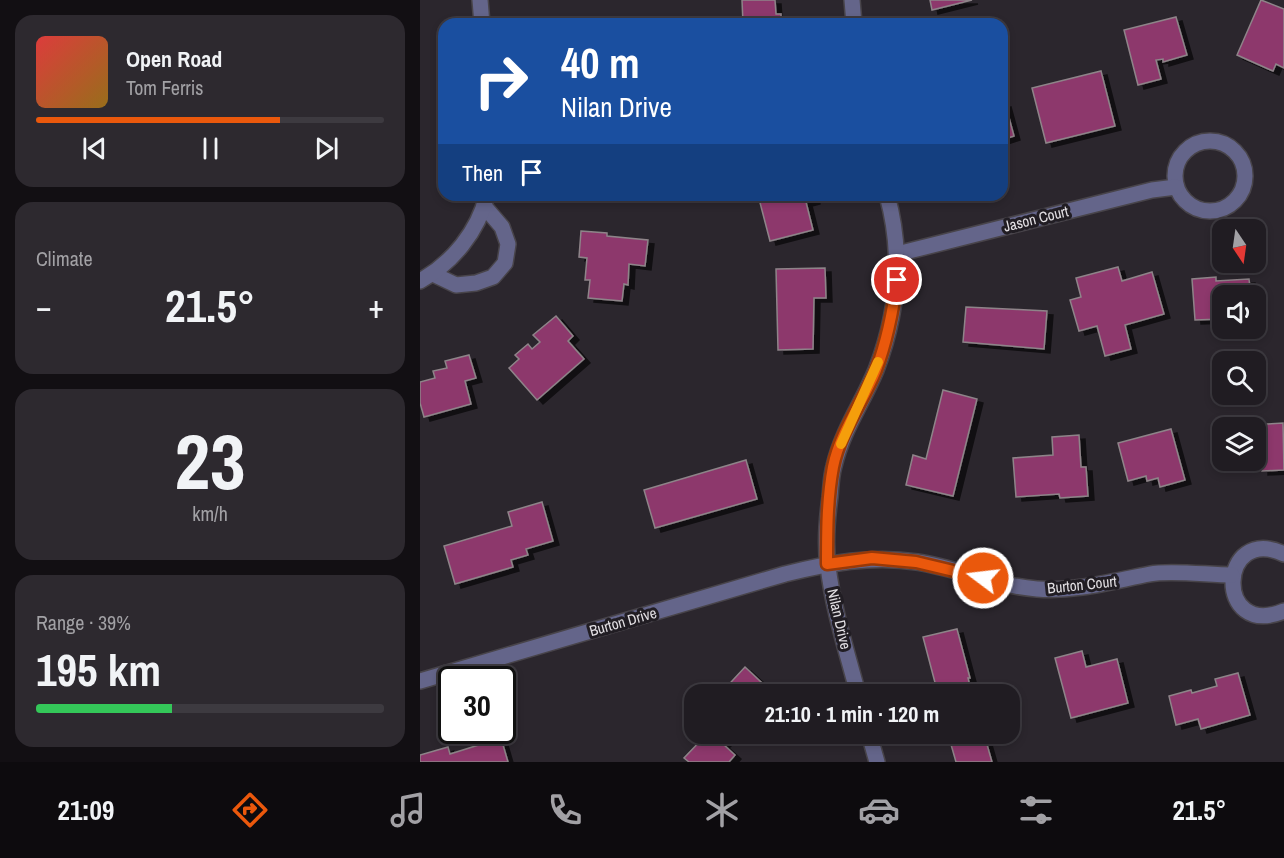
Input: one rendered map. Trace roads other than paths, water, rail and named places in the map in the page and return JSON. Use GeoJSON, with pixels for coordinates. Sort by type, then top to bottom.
{"type":"FeatureCollection","features":[{"type":"Feature","properties":{"kind":"street"},"geometry":{"type":"LineString","coordinates":[[480,0],[482,18]]}},
{"type":"Feature","properties":{"kind":"street"},"geometry":{"type":"LineString","coordinates":[[852,0],[854,18]]}},
{"type":"Feature","properties":{"kind":"street"},"geometry":{"type":"LineString","coordinates":[[1213,141],[1226,145],[1237,154],[1243,166],[1245,180],[1241,193],[1232,203],[1220,210],[1206,211],[1193,207],[1176,187],[1175,173],[1179,160],[1188,149],[1199,143],[1213,141]]}},
{"type":"Feature","properties":{"kind":"street","name":"Jason Court"},"geometry":{"type":"LineString","coordinates":[[897,254],[1152,190],[1176,187]]}},
{"type":"Feature","properties":{"kind":"street"},"geometry":{"type":"LineString","coordinates":[[426,278],[453,257],[464,243],[485,201]]}},
{"type":"Feature","properties":{"kind":"street"},"geometry":{"type":"LineString","coordinates":[[426,278],[456,285],[476,283],[493,277],[505,263],[508,244],[502,227],[486,201]]}},
{"type":"Feature","properties":{"kind":"street","name":"Nilan Drive"},"geometry":{"type":"LineString","coordinates":[[855,684],[832,593],[827,564],[827,516],[833,466],[844,435],[876,370],[891,320],[897,280],[897,254],[888,201]]}},
{"type":"Feature","properties":{"kind":"street"},"geometry":{"type":"LineString","coordinates":[[1284,554],[1273,549],[1260,549],[1247,554],[1238,563],[1232,575],[1232,588],[1237,601],[1246,611],[1258,616],[1272,616],[1284,611]]}},
{"type":"Feature","properties":{"kind":"street","name":"Burton Court"},"geometry":{"type":"LineString","coordinates":[[827,564],[872,558],[916,562],[1000,583],[1037,589],[1064,590],[1116,582],[1153,573],[1232,575]]}},
{"type":"Feature","properties":{"kind":"street","name":"Burton Drive"},"geometry":{"type":"LineString","coordinates":[[420,681],[785,574],[827,564]]}},
{"type":"Feature","properties":{"kind":"street"},"geometry":{"type":"LineString","coordinates":[[872,744],[877,762]]}}]}
